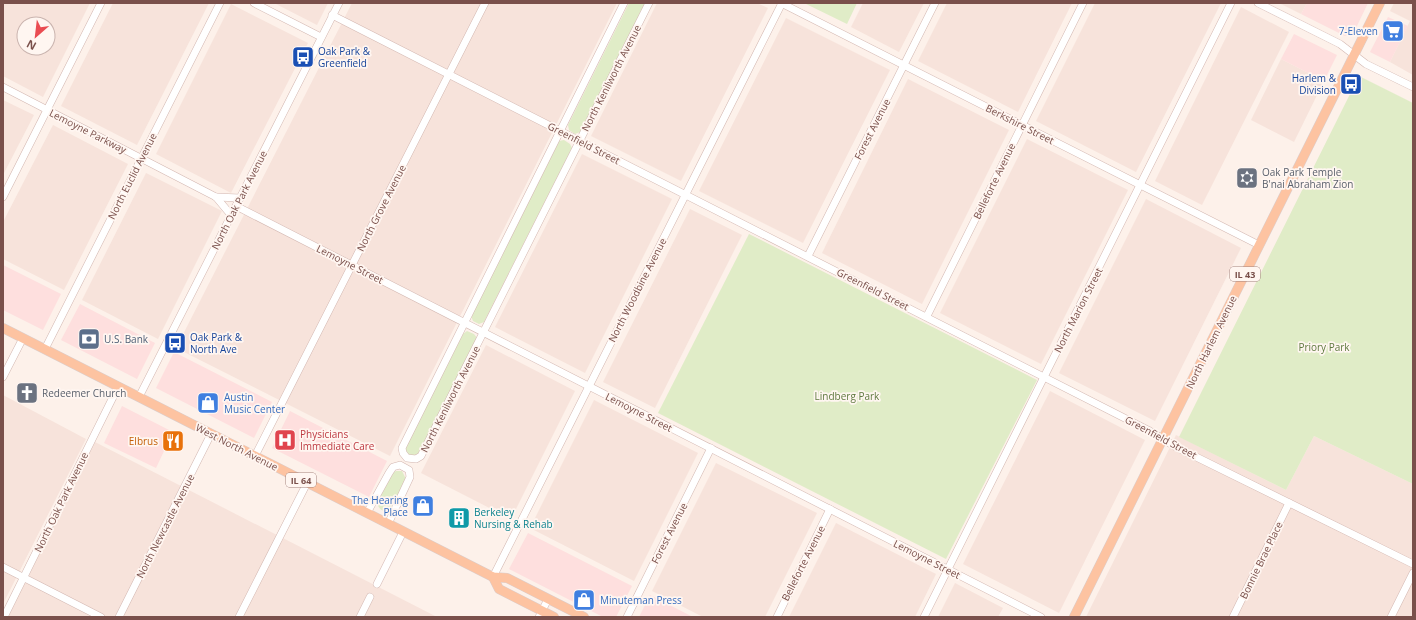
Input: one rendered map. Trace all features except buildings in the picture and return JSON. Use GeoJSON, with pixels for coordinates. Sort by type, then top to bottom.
{"type":"FeatureCollection","features":[{"type":"Feature","properties":{"kind":"main road","name":"North Harlem Avenue"},"geometry":{"type":"LineString","coordinates":[[1074,617],[1380,3]]}},
{"type":"Feature","properties":{"kind":"main road","name":"West North Avenue"},"geometry":{"type":"LineString","coordinates":[[3,328],[493,577],[506,578],[584,617]]}},
{"type":"Feature","properties":{"kind":"main road","name":"West North Avenue"},"geometry":{"type":"LineString","coordinates":[[493,577],[499,589],[541,614],[554,617]]}},
{"type":"Feature","properties":{"kind":"street"},"geometry":{"type":"LineString","coordinates":[[3,197],[101,3]]}},
{"type":"Feature","properties":{"kind":"street","name":"North Euclid Avenue"},"geometry":{"type":"LineString","coordinates":[[45,349],[220,3]]}},
{"type":"Feature","properties":{"kind":"street"},"geometry":{"type":"LineString","coordinates":[[254,3],[321,37]]}},
{"type":"Feature","properties":{"kind":"street","name":"North Oak Park Avenue"},"geometry":{"type":"LineString","coordinates":[[139,397],[339,3]]}},
{"type":"Feature","properties":{"kind":"street","name":"North Grove Avenue"},"geometry":{"type":"LineString","coordinates":[[255,456],[485,3]]}},
{"type":"Feature","properties":{"kind":"street","name":"North Kenilworth Avenue"},"geometry":{"type":"LineString","coordinates":[[624,3],[402,448],[403,454],[407,458],[412,460],[421,456],[649,3]]}},
{"type":"Feature","properties":{"kind":"street","name":"Berkshire Street"},"geometry":{"type":"LineString","coordinates":[[782,3],[1259,245]]}},
{"type":"Feature","properties":{"kind":"street","name":"North Woodbine Avenue"},"geometry":{"type":"LineString","coordinates":[[493,577],[782,3]]}},
{"type":"Feature","properties":{"kind":"street","name":"Forest Avenue"},"geometry":{"type":"LineString","coordinates":[[808,256],[935,3]]}},
{"type":"Feature","properties":{"kind":"street","name":"Belleforte Avenue"},"geometry":{"type":"LineString","coordinates":[[927,316],[1083,3]]}},
{"type":"Feature","properties":{"kind":"street","name":"North Marion Street"},"geometry":{"type":"LineString","coordinates":[[924,617],[1232,3]]}},
{"type":"Feature","properties":{"kind":"street"},"geometry":{"type":"LineString","coordinates":[[1258,3],[1340,44],[1355,54],[1366,64],[1413,87]]}},
{"type":"Feature","properties":{"kind":"street","name":"Greenfield Street"},"geometry":{"type":"LineString","coordinates":[[332,15],[1413,564]]}},
{"type":"Feature","properties":{"kind":"street","name":"Lemoyne Parkway"},"geometry":{"type":"LineString","coordinates":[[3,87],[216,197],[231,215]]}},
{"type":"Feature","properties":{"kind":"street","name":"Lemoyne Parkway"},"geometry":{"type":"LineString","coordinates":[[216,197],[240,198]]}},
{"type":"Feature","properties":{"kind":"street","name":"Lemoyne Street"},"geometry":{"type":"LineString","coordinates":[[236,206],[1041,617]]}},
{"type":"Feature","properties":{"kind":"street"},"geometry":{"type":"LineString","coordinates":[[3,377],[23,338]]}},
{"type":"Feature","properties":{"kind":"street","name":"North Oak Park Avenue"},"geometry":{"type":"LineString","coordinates":[[4,617],[118,387]]}},
{"type":"Feature","properties":{"kind":"street","name":"North Newcastle Avenue"},"geometry":{"type":"LineString","coordinates":[[119,617],[211,434]]}},
{"type":"Feature","properties":{"kind":"street","name":"Forest Avenue"},"geometry":{"type":"LineString","coordinates":[[627,617],[711,448]]}},
{"type":"Feature","properties":{"kind":"street"},"geometry":{"type":"LineString","coordinates":[[367,513],[393,467],[400,465],[409,470],[410,477],[388,524]]}},
{"type":"Feature","properties":{"kind":"street"},"geometry":{"type":"LineString","coordinates":[[239,617],[307,482]]}},
{"type":"Feature","properties":{"kind":"street","name":"Bonnie Brae Place"},"geometry":{"type":"LineString","coordinates":[[1232,617],[1289,502]]}},
{"type":"Feature","properties":{"kind":"street","name":"Belleforte Avenue"},"geometry":{"type":"LineString","coordinates":[[777,617],[830,509]]}},
{"type":"Feature","properties":{"kind":"street"},"geometry":{"type":"LineString","coordinates":[[377,584],[403,532]]}},
{"type":"Feature","properties":{"kind":"street"},"geometry":{"type":"LineString","coordinates":[[3,567],[101,617]]}},
{"type":"Feature","properties":{"kind":"street"},"geometry":{"type":"LineString","coordinates":[[1391,617],[1413,573]]}},
{"type":"Feature","properties":{"kind":"street"},"geometry":{"type":"LineString","coordinates":[[360,617],[370,597]]}},
{"type":"Feature","properties":{"kind":"street"},"geometry":{"type":"LineString","coordinates":[[541,614],[548,599]]}},
{"type":"Feature","properties":{"kind":"shaded area"},"geometry":{"type":"Polygon","coordinates":[[[3,3],[90,3],[43,97],[3,76],[3,3]]]}},
{"type":"Feature","properties":{"kind":"shaded area"},"geometry":{"type":"Polygon","coordinates":[[[113,3],[209,3],[137,145],[61,106],[113,3]]]}},
{"type":"Feature","properties":{"kind":"shaded area"},"geometry":{"type":"Polygon","coordinates":[[[274,3],[328,3],[317,25],[274,3]]]}},
{"type":"Feature","properties":{"kind":"shaded area"},"geometry":{"type":"Polygon","coordinates":[[[352,3],[617,3],[390,456],[176,348],[352,3]]]}},
{"type":"Feature","properties":{"kind":"shaded area"},"geometry":{"type":"Polygon","coordinates":[[[657,3],[757,3],[768,8],[681,181],[591,136],[657,3]]]}},
{"type":"Feature","properties":{"kind":"shaded area"},"geometry":{"type":"Polygon","coordinates":[[[863,3],[924,3],[899,52],[851,27],[863,3]]]}},
{"type":"Feature","properties":{"kind":"shaded area"},"geometry":{"type":"Polygon","coordinates":[[[947,3],[1072,3],[1018,112],[918,61],[947,3]]]}},
{"type":"Feature","properties":{"kind":"shaded area"},"geometry":{"type":"Polygon","coordinates":[[[1095,3],[1221,3],[1136,172],[1036,121],[1095,3]]]}},
{"type":"Feature","properties":{"kind":"shaded area"},"geometry":{"type":"Polygon","coordinates":[[[1279,3],[1307,3],[1301,14],[1279,3]]]}},
{"type":"Feature","properties":{"kind":"shaded area"},"geometry":{"type":"Polygon","coordinates":[[[1307,3],[1368,3],[1355,30],[1345,36],[1301,14],[1307,3]]]}},
{"type":"Feature","properties":{"kind":"shaded area"},"geometry":{"type":"Polygon","coordinates":[[[1394,3],[1413,3],[1413,75],[1390,62],[1410,21],[1390,11],[1394,3]]]}},
{"type":"Feature","properties":{"kind":"shaded area"},"geometry":{"type":"Polygon","coordinates":[[[231,4],[308,43],[231,193],[156,154],[231,4]]]}},
{"type":"Feature","properties":{"kind":"shaded area"},"geometry":{"type":"Polygon","coordinates":[[[1241,7],[1289,32],[1202,205],[1155,181],[1241,7]]]}},
{"type":"Feature","properties":{"kind":"shaded area"},"geometry":{"type":"Polygon","coordinates":[[[1388,17],[1408,26],[1390,62],[1370,52],[1388,17]]]}},
{"type":"Feature","properties":{"kind":"shaded area"},"geometry":{"type":"Polygon","coordinates":[[[786,18],[890,70],[803,243],[699,191],[786,18]]]}},
{"type":"Feature","properties":{"kind":"shaded area"},"geometry":{"type":"Polygon","coordinates":[[[1294,34],[1337,55],[1324,81],[1281,59],[1294,34]]]}},
{"type":"Feature","properties":{"kind":"shaded area"},"geometry":{"type":"Polygon","coordinates":[[[1281,59],[1324,81],[1294,142],[1251,120],[1281,59]]]}},
{"type":"Feature","properties":{"kind":"shaded area"},"geometry":{"type":"Polygon","coordinates":[[[908,79],[1009,130],[922,304],[822,253],[908,79]]]}},
{"type":"Feature","properties":{"kind":"shaded area"},"geometry":{"type":"Polygon","coordinates":[[[3,100],[34,115],[3,175],[3,100]]]}},
{"type":"Feature","properties":{"kind":"shaded area"},"geometry":{"type":"Polygon","coordinates":[[[53,125],[128,164],[64,290],[3,259],[3,222],[53,125]]]}},
{"type":"Feature","properties":{"kind":"shaded area"},"geometry":{"type":"Polygon","coordinates":[[[1027,139],[1128,190],[1041,364],[940,313],[1027,139]]]}},
{"type":"Feature","properties":{"kind":"shaded area"},"geometry":{"type":"Polygon","coordinates":[[[582,154],[672,199],[585,373],[495,327],[582,154]]]}},
{"type":"Feature","properties":{"kind":"shaded area"},"geometry":{"type":"Polygon","coordinates":[[[146,173],[222,211],[158,339],[82,300],[146,173]]]}},
{"type":"Feature","properties":{"kind":"shaded area"},"geometry":{"type":"Polygon","coordinates":[[[1146,199],[1241,248],[1155,421],[1059,373],[1146,199]]]}},
{"type":"Feature","properties":{"kind":"shaded area"},"geometry":{"type":"Polygon","coordinates":[[[690,209],[742,235],[655,408],[603,382],[690,209]]]}},
{"type":"Feature","properties":{"kind":"shaded area"},"geometry":{"type":"Polygon","coordinates":[[[3,265],[61,294],[43,330],[3,310],[3,265]]]}},
{"type":"Feature","properties":{"kind":"shaded area"},"geometry":{"type":"Polygon","coordinates":[[[80,304],[155,343],[137,379],[61,340],[80,304]]]}},
{"type":"Feature","properties":{"kind":"shaded area"},"geometry":{"type":"Polygon","coordinates":[[[486,345],[575,391],[511,519],[421,473],[486,345]]]}},
{"type":"Feature","properties":{"kind":"shaded area"},"geometry":{"type":"Polygon","coordinates":[[[174,352],[272,402],[254,438],[156,388],[174,352]]]}},
{"type":"Feature","properties":{"kind":"shaded area"},"geometry":{"type":"Polygon","coordinates":[[[1050,391],[1145,440],[1059,613],[963,564],[1050,391]]]}},
{"type":"Feature","properties":{"kind":"shaded area"},"geometry":{"type":"Polygon","coordinates":[[[3,395],[86,439],[3,604],[3,395]]]}},
{"type":"Feature","properties":{"kind":"shaded area"},"geometry":{"type":"Polygon","coordinates":[[[594,400],[698,453],[634,581],[530,528],[594,400]]]}},
{"type":"Feature","properties":{"kind":"shaded area"},"geometry":{"type":"Polygon","coordinates":[[[122,406],[173,432],[156,468],[104,443],[122,406]]]}},
{"type":"Feature","properties":{"kind":"shaded area"},"geometry":{"type":"Polygon","coordinates":[[[290,411],[387,461],[369,497],[272,448],[290,411]]]}},
{"type":"Feature","properties":{"kind":"shaded area"},"geometry":{"type":"Polygon","coordinates":[[[1176,435],[1286,490],[1314,436],[1413,484],[1413,617],[1086,617],[1176,435]]]}},
{"type":"Feature","properties":{"kind":"shaded area"},"geometry":{"type":"Polygon","coordinates":[[[95,442],[437,617],[8,617],[95,442]]]}},
{"type":"Feature","properties":{"kind":"shaded area"},"geometry":{"type":"Polygon","coordinates":[[[716,463],[817,513],[765,617],[703,617],[652,591],[716,463]]]}},
{"type":"Feature","properties":{"kind":"shaded area"},"geometry":{"type":"Polygon","coordinates":[[[836,523],[936,574],[915,617],[789,617],[836,523]]]}},
{"type":"Feature","properties":{"kind":"shaded area"},"geometry":{"type":"Polygon","coordinates":[[[528,533],[632,586],[616,617],[603,617],[509,569],[528,533]]]}},
{"type":"Feature","properties":{"kind":"shaded area"},"geometry":{"type":"Polygon","coordinates":[[[955,583],[1003,608],[998,617],[938,617],[955,583]]]}},
{"type":"Feature","properties":{"kind":"shaded area"},"geometry":{"type":"Polygon","coordinates":[[[650,595],[693,617],[639,617],[650,595]]]}},
{"type":"Feature","properties":{"kind":"green space"},"geometry":{"type":"Polygon","coordinates":[[[629,3],[645,3],[580,132],[575,134],[569,130],[568,125],[629,3]]]}},
{"type":"Feature","properties":{"kind":"green space"},"geometry":{"type":"Polygon","coordinates":[[[804,3],[857,3],[847,24],[804,3]]]}},
{"type":"Feature","properties":{"kind":"green space","name":"Priory Park"},"geometry":{"type":"Polygon","coordinates":[[[1359,76],[1413,103],[1413,484],[1314,436],[1286,490],[1179,437],[1359,76]]]}},
{"type":"Feature","properties":{"kind":"green space"},"geometry":{"type":"Polygon","coordinates":[[[564,140],[570,144],[572,148],[484,322],[479,324],[473,321],[471,316],[559,141],[564,140]]]}},
{"type":"Feature","properties":{"kind":"green space","name":"Lindberg Park"},"geometry":{"type":"Polygon","coordinates":[[[749,234],[1037,380],[946,559],[658,413],[749,234]]]}},
{"type":"Feature","properties":{"kind":"green space"},"geometry":{"type":"Polygon","coordinates":[[[467,331],[474,334],[477,338],[418,454],[410,456],[405,452],[405,448],[463,334],[467,331]]]}},
{"type":"Feature","properties":{"kind":"green space"},"geometry":{"type":"Polygon","coordinates":[[[396,471],[402,471],[406,479],[391,509],[385,512],[380,509],[377,502],[393,473],[396,471]]]}},
{"type":"Feature","properties":{"kind":"place","name":"7-Eleven"},"geometry":{"type":"Point","coordinates":[1393,31]}},
{"type":"Feature","properties":{"kind":"place","name":"Oak Park & Greenfield"},"geometry":{"type":"Point","coordinates":[303,57]}},
{"type":"Feature","properties":{"kind":"place","name":"Harlem & Division"},"geometry":{"type":"Point","coordinates":[1351,84]}},
{"type":"Feature","properties":{"kind":"place","name":"Oak Park Temple B'nai Abraham Zion"},"geometry":{"type":"Point","coordinates":[1247,178]}},
{"type":"Feature","properties":{"kind":"place","name":"U.S. Bank"},"geometry":{"type":"Point","coordinates":[89,339]}},
{"type":"Feature","properties":{"kind":"place","name":"Oak Park & North Ave"},"geometry":{"type":"Point","coordinates":[175,343]}},
{"type":"Feature","properties":{"kind":"place","name":"Redeemer Church"},"geometry":{"type":"Point","coordinates":[27,393]}},
{"type":"Feature","properties":{"kind":"place","name":"Austin Music Center"},"geometry":{"type":"Point","coordinates":[208,403]}},
{"type":"Feature","properties":{"kind":"place","name":"Physicians Immediate Care"},"geometry":{"type":"Point","coordinates":[285,440]}},
{"type":"Feature","properties":{"kind":"place","name":"Elbrus"},"geometry":{"type":"Point","coordinates":[173,441]}},
{"type":"Feature","properties":{"kind":"place","name":"The Hearing Place"},"geometry":{"type":"Point","coordinates":[423,506]}},
{"type":"Feature","properties":{"kind":"place","name":"Berkeley Nursing & Rehab"},"geometry":{"type":"Point","coordinates":[459,518]}},
{"type":"Feature","properties":{"kind":"place","name":"Minuteman Press"},"geometry":{"type":"Point","coordinates":[584,600]}}]}
